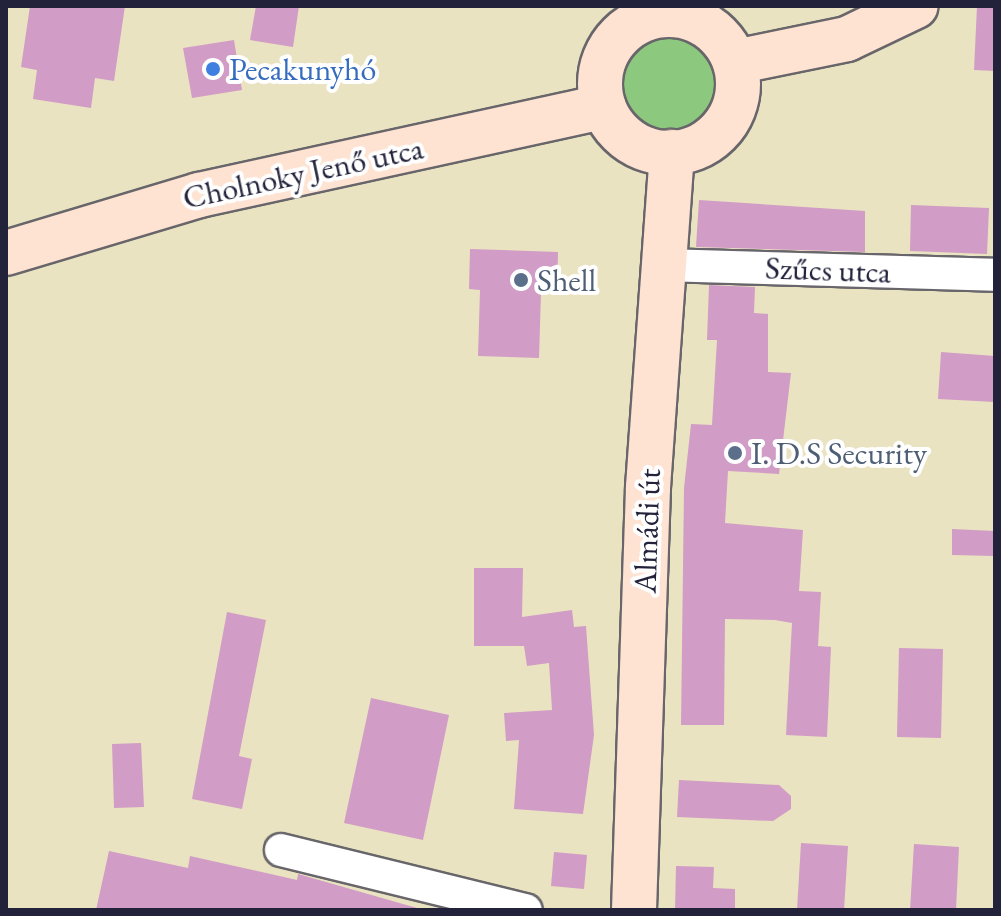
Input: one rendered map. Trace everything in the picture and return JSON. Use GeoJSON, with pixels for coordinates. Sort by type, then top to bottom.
{"type":"FeatureCollection","features":[{"type":"Feature","properties":{"kind":"street"},"geometry":{"type":"LineString","coordinates":[[735,62],[847,39],[916,6]]}},
{"type":"Feature","properties":{"kind":"street"},"geometry":{"type":"LineString","coordinates":[[683,11],[712,30],[735,62],[737,95],[729,118],[699,145],[672,152],[629,140],[604,107],[601,74],[619,35],[655,16],[683,11]]}},
{"type":"Feature","properties":{"kind":"street","name":"Cholnoky Jenő utca"},"geometry":{"type":"LineString","coordinates":[[6,253],[199,195],[604,107]]}},
{"type":"Feature","properties":{"kind":"street","name":"Almádi út"},"geometry":{"type":"LineString","coordinates":[[634,910],[662,265],[672,152]]}},
{"type":"Feature","properties":{"kind":"street","name":"Szűcs utca"},"geometry":{"type":"LineString","coordinates":[[662,265],[995,275]]}},
{"type":"Feature","properties":{"kind":"street"},"geometry":{"type":"LineString","coordinates":[[281,850],[526,910]]}},
{"type":"Feature","properties":{"kind":"green space"},"geometry":{"type":"Polygon","coordinates":[[[671,33],[690,36],[707,47],[718,64],[721,83],[718,102],[707,119],[690,130],[671,133],[652,130],[635,119],[624,102],[621,83],[624,64],[635,47],[652,36],[671,33]]]}},
{"type":"Feature","properties":{"kind":"building"},"geometry":{"type":"Polygon","coordinates":[[[30,6],[125,6],[114,81],[95,78],[91,108],[33,99],[37,70],[21,67],[30,6]]]}},
{"type":"Feature","properties":{"kind":"building"},"geometry":{"type":"Polygon","coordinates":[[[256,6],[299,6],[293,47],[250,40],[256,6]]]}},
{"type":"Feature","properties":{"kind":"building"},"geometry":{"type":"Polygon","coordinates":[[[977,6],[995,6],[995,71],[974,70],[977,6]]]}},
{"type":"Feature","properties":{"kind":"building","name":"Pecakunyhó"},"geometry":{"type":"Polygon","coordinates":[[[234,40],[242,90],[192,98],[183,48],[234,40]]]}},
{"type":"Feature","properties":{"kind":"building"},"geometry":{"type":"Polygon","coordinates":[[[699,200],[865,211],[865,252],[696,247],[699,200]]]}},
{"type":"Feature","properties":{"kind":"building"},"geometry":{"type":"Polygon","coordinates":[[[911,205],[989,208],[987,254],[910,251],[911,205]]]}},
{"type":"Feature","properties":{"kind":"building"},"geometry":{"type":"Polygon","coordinates":[[[470,249],[558,252],[557,293],[541,293],[539,358],[478,356],[480,290],[469,289],[470,249]]]}},
{"type":"Feature","properties":{"kind":"building"},"geometry":{"type":"Polygon","coordinates":[[[709,285],[755,287],[754,313],[768,314],[768,372],[791,373],[779,474],[728,471],[725,523],[803,530],[799,591],[821,592],[818,646],[831,647],[827,737],[786,735],[792,623],[775,620],[725,619],[724,725],[681,725],[684,488],[691,424],[712,425],[717,340],[707,340],[709,285]]]}},
{"type":"Feature","properties":{"kind":"building"},"geometry":{"type":"Polygon","coordinates":[[[941,352],[995,356],[995,402],[938,399],[941,352]]]}},
{"type":"Feature","properties":{"kind":"building"},"geometry":{"type":"Polygon","coordinates":[[[952,529],[995,531],[995,556],[952,555],[952,529]]]}},
{"type":"Feature","properties":{"kind":"building"},"geometry":{"type":"Polygon","coordinates":[[[474,568],[523,568],[522,617],[572,610],[574,627],[586,626],[594,735],[583,814],[514,809],[519,740],[506,741],[504,713],[552,710],[549,663],[527,666],[524,646],[474,646],[474,568]]]}},
{"type":"Feature","properties":{"kind":"building"},"geometry":{"type":"Polygon","coordinates":[[[227,612],[266,620],[239,756],[252,759],[242,809],[192,799],[227,612]]]}},
{"type":"Feature","properties":{"kind":"building"},"geometry":{"type":"Polygon","coordinates":[[[899,648],[943,649],[941,738],[897,737],[899,648]]]}},
{"type":"Feature","properties":{"kind":"building"},"geometry":{"type":"Polygon","coordinates":[[[371,698],[449,715],[423,840],[344,823],[371,698]]]}},
{"type":"Feature","properties":{"kind":"building"},"geometry":{"type":"Polygon","coordinates":[[[141,743],[144,807],[114,808],[112,744],[141,743]]]}},
{"type":"Feature","properties":{"kind":"building"},"geometry":{"type":"Polygon","coordinates":[[[679,780],[779,785],[791,796],[791,809],[773,821],[677,817],[679,780]]]}},
{"type":"Feature","properties":{"kind":"building"},"geometry":{"type":"Polygon","coordinates":[[[801,843],[848,846],[844,910],[797,910],[801,843]]]}},
{"type":"Feature","properties":{"kind":"building"},"geometry":{"type":"Polygon","coordinates":[[[914,844],[959,847],[956,910],[910,910],[914,844]]]}},
{"type":"Feature","properties":{"kind":"building"},"geometry":{"type":"Polygon","coordinates":[[[109,851],[188,868],[190,856],[297,880],[298,874],[424,910],[96,910],[109,851]]]}},
{"type":"Feature","properties":{"kind":"building"},"geometry":{"type":"Polygon","coordinates":[[[554,852],[587,855],[584,889],[551,886],[554,852]]]}},
{"type":"Feature","properties":{"kind":"building"},"geometry":{"type":"Polygon","coordinates":[[[676,866],[714,867],[713,888],[735,889],[735,910],[675,910],[676,866]]]}},
{"type":"Feature","properties":{"kind":"place","name":"Pecakunyhó"},"geometry":{"type":"Point","coordinates":[213,69]}},
{"type":"Feature","properties":{"kind":"place","name":"Shell"},"geometry":{"type":"Point","coordinates":[521,280]}},
{"type":"Feature","properties":{"kind":"place","name":"I. D.S Security"},"geometry":{"type":"Point","coordinates":[735,453]}}]}
